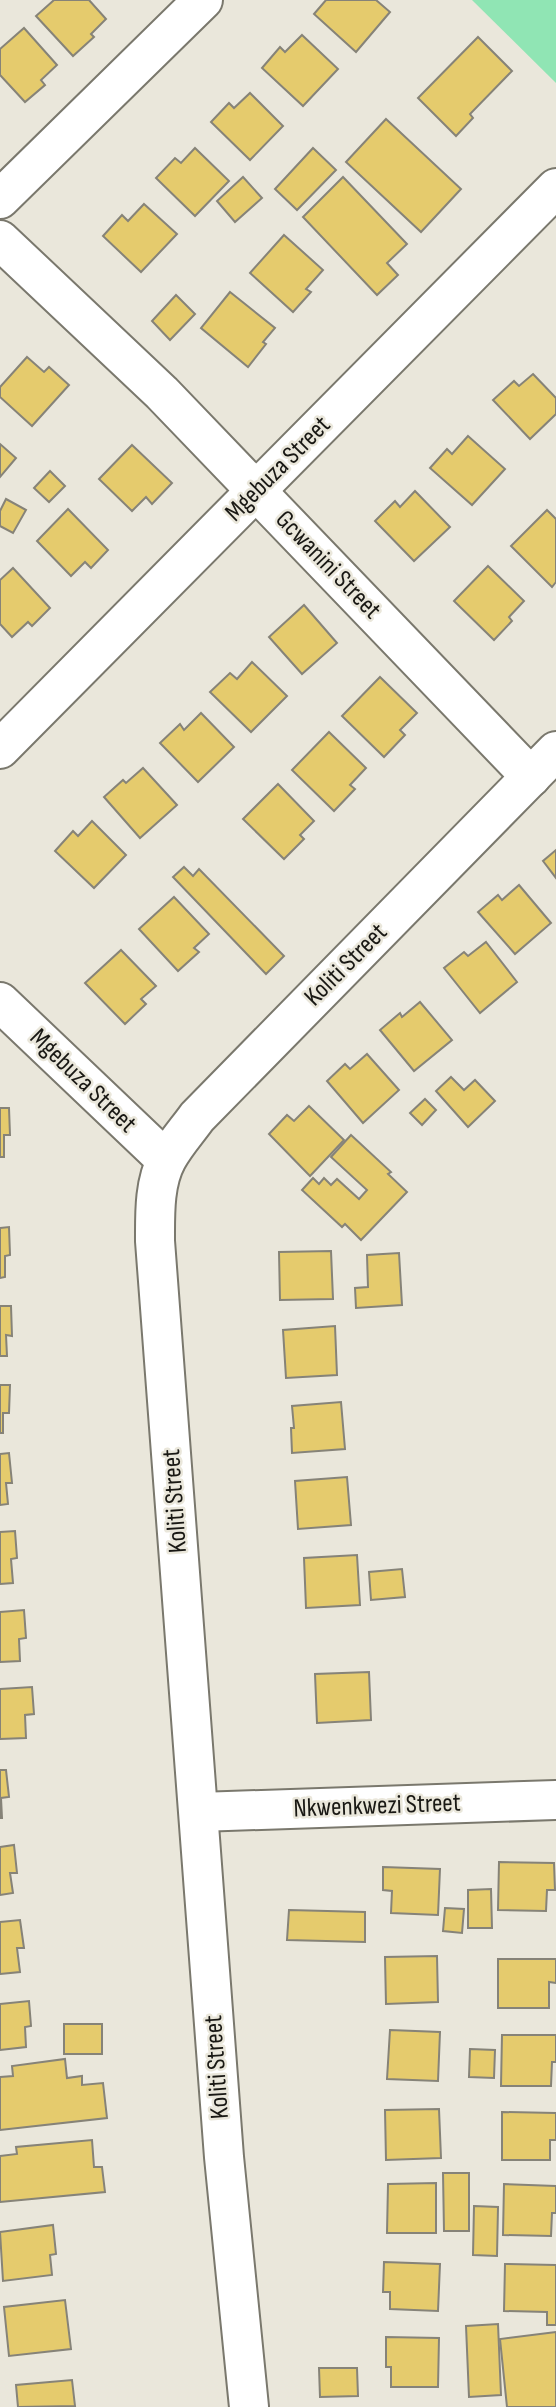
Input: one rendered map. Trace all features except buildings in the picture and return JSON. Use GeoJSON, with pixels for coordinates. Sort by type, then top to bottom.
{"type":"FeatureCollection","features":[{"type":"Feature","properties":{"kind":"street"},"geometry":{"type":"LineString","coordinates":[[0,199],[203,0]]}},
{"type":"Feature","properties":{"kind":"street","name":"Mgebuza Street"},"geometry":{"type":"LineString","coordinates":[[0,750],[556,188]]}},
{"type":"Feature","properties":{"kind":"street","name":"Gcwanini Street"},"geometry":{"type":"LineString","coordinates":[[0,240],[162,393],[257,491],[543,764]]}},
{"type":"Feature","properties":{"kind":"street","name":"Koliti Street"},"geometry":{"type":"LineString","coordinates":[[249,2407],[224,2157],[155,1241],[159,1183],[166,1160],[197,1117],[543,764]]}},
{"type":"Feature","properties":{"kind":"street","name":"Mgebuza Street"},"geometry":{"type":"LineString","coordinates":[[0,1002],[166,1160]]}},
{"type":"Feature","properties":{"kind":"street","name":"Nkwenkwezi Street"},"geometry":{"type":"LineString","coordinates":[[199,1812],[556,1800]]}},
{"type":"Feature","properties":{"kind":"green space"},"geometry":{"type":"Polygon","coordinates":[[[472,0],[556,0],[556,83],[472,0]]]}}]}
